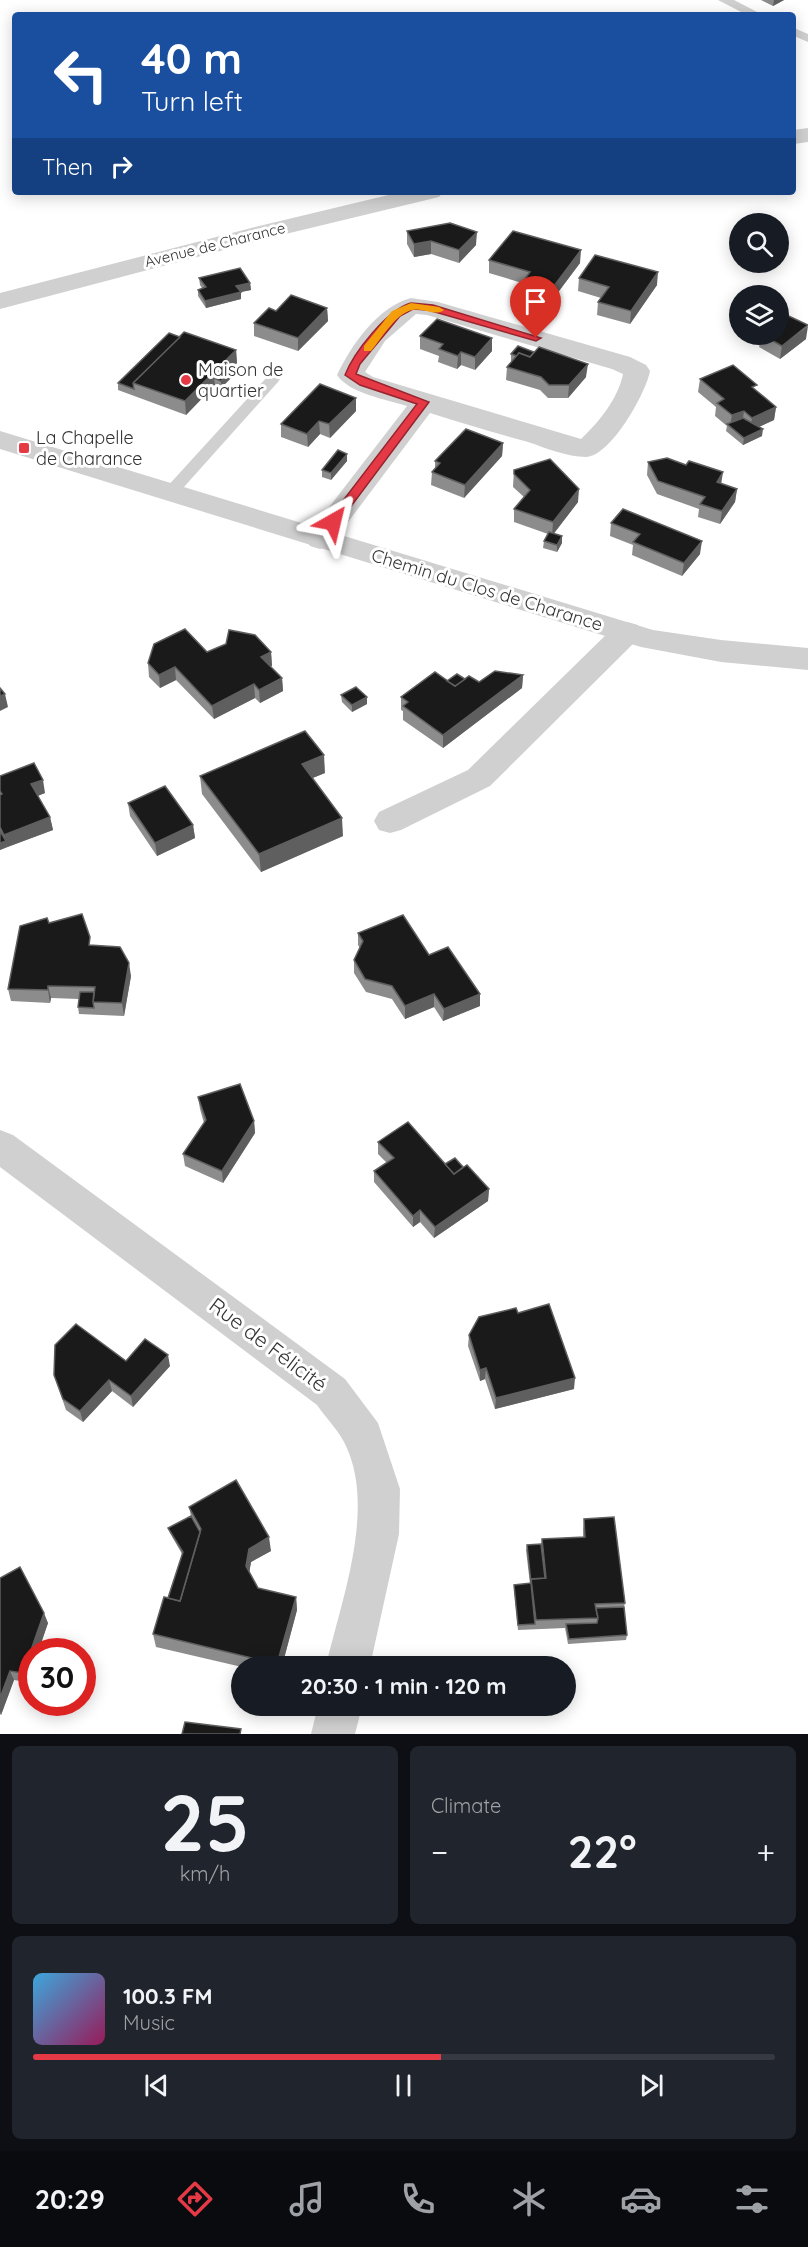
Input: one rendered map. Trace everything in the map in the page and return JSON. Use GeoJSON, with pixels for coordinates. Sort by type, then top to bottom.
{"type":"FeatureCollection","features":[{"type":"Feature","properties":{"kind":"street","name":"Avenue de Charance"},"geometry":{"type":"LineString","coordinates":[[0,301],[264,232],[418,195]]}},
{"type":"Feature","properties":{"kind":"street"},"geometry":{"type":"LineString","coordinates":[[411,306],[429,307],[621,363],[637,371],[636,383],[599,438],[587,447],[569,446],[424,402],[350,375],[355,364],[396,314],[411,306]]}},
{"type":"Feature","properties":{"kind":"street"},"geometry":{"type":"LineString","coordinates":[[320,539],[424,402]]}},
{"type":"Feature","properties":{"kind":"street","name":"Chemin du Clos de Charance"},"geometry":{"type":"LineString","coordinates":[[0,440],[652,640],[721,651],[808,659]]}},
{"type":"Feature","properties":{"kind":"street"},"geometry":{"type":"LineString","coordinates":[[390,821],[479,778],[627,632]]}},
{"type":"Feature","properties":{"kind":"street","name":"Rue de Félicité"},"geometry":{"type":"LineString","coordinates":[[0,1146],[331,1392],[364,1437],[379,1489],[378,1534],[350,1656]]}},
{"type":"Feature","properties":{"kind":"street"},"geometry":{"type":"LineString","coordinates":[[333,1734],[338,1716]]}},
{"type":"Feature","properties":{"kind":"lane"},"geometry":{"type":"LineString","coordinates":[[724,0],[750,12]]}},
{"type":"Feature","properties":{"kind":"lane"},"geometry":{"type":"LineString","coordinates":[[170,493],[273,379]]}},
{"type":"Feature","properties":{"kind":"building"},"geometry":{"type":"Polygon","coordinates":[[[450,223],[477,232],[459,250],[431,241],[414,244],[407,231],[450,223]]]}},
{"type":"Feature","properties":{"kind":"building"},"geometry":{"type":"Polygon","coordinates":[[[513,231],[581,250],[548,294],[520,286],[530,272],[489,260],[513,231]]]}},
{"type":"Feature","properties":{"kind":"building"},"geometry":{"type":"Polygon","coordinates":[[[595,255],[658,272],[631,311],[598,302],[609,287],[579,278],[595,255]]]}},
{"type":"Feature","properties":{"kind":"building"},"geometry":{"type":"Polygon","coordinates":[[[240,268],[250,283],[236,286],[241,292],[205,301],[198,290],[206,287],[199,278],[240,268]]]}},
{"type":"Feature","properties":{"kind":"building"},"geometry":{"type":"Polygon","coordinates":[[[291,295],[327,308],[298,338],[254,323],[269,308],[276,311],[291,295]]]}},
{"type":"Feature","properties":{"kind":"building"},"geometry":{"type":"Polygon","coordinates":[[[789,316],[808,325],[789,340],[789,316]]]}},
{"type":"Feature","properties":{"kind":"building"},"geometry":{"type":"Polygon","coordinates":[[[437,319],[492,338],[475,357],[461,352],[458,356],[439,349],[443,344],[420,336],[437,319]]]}},
{"type":"Feature","properties":{"kind":"building","name":"Maison de quartier"},"geometry":{"type":"Polygon","coordinates":[[[184,332],[236,350],[185,401],[133,383],[184,332]]]}},
{"type":"Feature","properties":{"kind":"building"},"geometry":{"type":"Polygon","coordinates":[[[169,333],[180,337],[133,383],[134,389],[118,383],[169,333]]]}},
{"type":"Feature","properties":{"kind":"building"},"geometry":{"type":"Polygon","coordinates":[[[518,346],[534,352],[530,357],[519,353],[517,356],[511,354],[518,346]]]}},
{"type":"Feature","properties":{"kind":"building"},"geometry":{"type":"Polygon","coordinates":[[[539,347],[588,364],[569,385],[549,385],[541,377],[507,367],[519,353],[530,357],[539,347]]]}},
{"type":"Feature","properties":{"kind":"building"},"geometry":{"type":"Polygon","coordinates":[[[733,365],[757,385],[752,387],[776,407],[752,418],[744,411],[732,415],[717,403],[724,399],[700,379],[733,365]]]}},
{"type":"Feature","properties":{"kind":"building"},"geometry":{"type":"Polygon","coordinates":[[[225,368],[231,370],[221,381],[214,378],[225,368]]]}},
{"type":"Feature","properties":{"kind":"building"},"geometry":{"type":"Polygon","coordinates":[[[320,384],[356,398],[329,424],[319,421],[307,434],[281,424],[320,384]]]}},
{"type":"Feature","properties":{"kind":"building"},"geometry":{"type":"Polygon","coordinates":[[[743,418],[763,429],[744,438],[727,424],[743,418]]]}},
{"type":"Feature","properties":{"kind":"building"},"geometry":{"type":"Polygon","coordinates":[[[466,429],[503,443],[465,485],[432,472],[440,463],[435,461],[466,429]]]}},
{"type":"Feature","properties":{"kind":"building"},"geometry":{"type":"Polygon","coordinates":[[[338,450],[347,454],[331,473],[322,470],[338,450]]]}},
{"type":"Feature","properties":{"kind":"building"},"geometry":{"type":"Polygon","coordinates":[[[667,458],[686,465],[689,461],[723,472],[717,482],[737,489],[722,511],[700,504],[705,497],[658,481],[648,462],[667,458]]]}},
{"type":"Feature","properties":{"kind":"building"},"geometry":{"type":"Polygon","coordinates":[[[550,459],[579,489],[553,522],[514,509],[530,490],[514,474],[514,470],[550,459]]]}},
{"type":"Feature","properties":{"kind":"building"},"geometry":{"type":"Polygon","coordinates":[[[623,509],[702,541],[684,563],[633,542],[640,534],[611,523],[623,509]]]}},
{"type":"Feature","properties":{"kind":"building"},"geometry":{"type":"Polygon","coordinates":[[[549,532],[562,536],[557,545],[544,541],[549,532]]]}},
{"type":"Feature","properties":{"kind":"building"},"geometry":{"type":"Polygon","coordinates":[[[185,629],[207,652],[226,644],[229,630],[255,635],[271,652],[261,657],[282,678],[259,690],[254,684],[212,706],[175,667],[159,675],[148,663],[154,644],[185,629]]]}},
{"type":"Feature","properties":{"kind":"building"},"geometry":{"type":"Polygon","coordinates":[[[495,671],[523,675],[443,735],[403,706],[408,702],[401,697],[435,672],[455,686],[469,676],[479,682],[495,671]]]}},
{"type":"Feature","properties":{"kind":"building"},"geometry":{"type":"Polygon","coordinates":[[[457,674],[465,679],[455,686],[447,681],[457,674]]]}},
{"type":"Feature","properties":{"kind":"building"},"geometry":{"type":"Polygon","coordinates":[[[356,687],[367,697],[352,705],[341,695],[356,687]]]}},
{"type":"Feature","properties":{"kind":"building"},"geometry":{"type":"Polygon","coordinates":[[[305,731],[324,755],[302,764],[342,818],[259,854],[200,776],[305,731]]]}},
{"type":"Feature","properties":{"kind":"building"},"geometry":{"type":"Polygon","coordinates":[[[34,763],[43,780],[31,784],[50,817],[4,835],[0,827],[0,795],[2,794],[0,776],[34,763]]]}},
{"type":"Feature","properties":{"kind":"building"},"geometry":{"type":"Polygon","coordinates":[[[165,786],[193,825],[155,843],[128,803],[165,786]]]}},
{"type":"Feature","properties":{"kind":"building"},"geometry":{"type":"Polygon","coordinates":[[[0,831],[6,841],[0,843],[0,831]]]}},
{"type":"Feature","properties":{"kind":"building"},"geometry":{"type":"Polygon","coordinates":[[[82,914],[90,937],[89,945],[120,947],[129,963],[122,1003],[93,1002],[95,987],[48,986],[48,990],[8,989],[20,926],[47,918],[49,923],[82,914]]]}},
{"type":"Feature","properties":{"kind":"building"},"geometry":{"type":"Polygon","coordinates":[[[403,915],[429,955],[448,947],[480,994],[444,1009],[434,994],[405,1006],[392,986],[365,979],[354,960],[363,941],[358,933],[403,915]]]}},
{"type":"Feature","properties":{"kind":"building"},"geometry":{"type":"Polygon","coordinates":[[[80,992],[94,992],[94,1008],[78,1007],[80,992]]]}},
{"type":"Feature","properties":{"kind":"building"},"geometry":{"type":"Polygon","coordinates":[[[240,1084],[254,1121],[222,1171],[183,1154],[206,1120],[198,1097],[240,1084]]]}},
{"type":"Feature","properties":{"kind":"building"},"geometry":{"type":"Polygon","coordinates":[[[408,1122],[454,1174],[467,1165],[489,1189],[435,1227],[420,1210],[413,1216],[374,1171],[394,1158],[378,1142],[408,1122]]]}},
{"type":"Feature","properties":{"kind":"building"},"geometry":{"type":"Polygon","coordinates":[[[455,1158],[463,1167],[454,1174],[445,1164],[455,1158]]]}},
{"type":"Feature","properties":{"kind":"building"},"geometry":{"type":"Polygon","coordinates":[[[549,1304],[575,1378],[496,1398],[486,1368],[480,1370],[469,1335],[479,1317],[516,1308],[518,1313],[549,1304]]]}},
{"type":"Feature","properties":{"kind":"building"},"geometry":{"type":"Polygon","coordinates":[[[76,1324],[126,1361],[145,1339],[168,1355],[131,1396],[109,1380],[80,1411],[63,1399],[54,1375],[55,1345],[76,1324]]]}},
{"type":"Feature","properties":{"kind":"building"},"geometry":{"type":"Polygon","coordinates":[[[236,1480],[269,1537],[249,1549],[246,1566],[258,1588],[296,1597],[279,1656],[244,1656],[153,1634],[164,1597],[180,1601],[201,1529],[189,1507],[236,1480]]]}},
{"type":"Feature","properties":{"kind":"building"},"geometry":{"type":"Polygon","coordinates":[[[191,1516],[200,1532],[180,1601],[168,1598],[183,1552],[168,1528],[191,1516]]]}},
{"type":"Feature","properties":{"kind":"building"},"geometry":{"type":"Polygon","coordinates":[[[614,1517],[625,1603],[595,1604],[598,1618],[536,1620],[531,1579],[546,1578],[542,1539],[585,1537],[584,1519],[614,1517]]]}},
{"type":"Feature","properties":{"kind":"building"},"geometry":{"type":"Polygon","coordinates":[[[541,1544],[545,1578],[531,1579],[531,1583],[527,1545],[541,1544]]]}},
{"type":"Feature","properties":{"kind":"building"},"geometry":{"type":"Polygon","coordinates":[[[20,1567],[44,1613],[35,1638],[18,1638],[18,1672],[10,1671],[0,1698],[0,1578],[20,1567]]]}},
{"type":"Feature","properties":{"kind":"building"},"geometry":{"type":"Polygon","coordinates":[[[531,1583],[535,1624],[518,1625],[514,1585],[531,1583]]]}},
{"type":"Feature","properties":{"kind":"building"},"geometry":{"type":"Polygon","coordinates":[[[624,1607],[627,1635],[569,1639],[566,1624],[597,1623],[596,1608],[624,1607]]]}},
{"type":"Feature","properties":{"kind":"building"},"geometry":{"type":"Polygon","coordinates":[[[185,1722],[241,1729],[240,1734],[182,1734],[185,1722]]]}},
{"type":"Feature","properties":{"kind":"slow traffic"},"geometry":{"type":"LineString","coordinates":[[367,348],[396,314],[411,306],[439,310]]}},
{"type":"Feature","properties":{"kind":"place","name":"Maison de quartier"},"geometry":{"type":"Point","coordinates":[186,380]}},
{"type":"Feature","properties":{"kind":"place","name":"La Chapelle de Charance"},"geometry":{"type":"Point","coordinates":[24,448]}},
{"type":"Feature","properties":{"kind":"route"},"geometry":{"type":"LineString","coordinates":[[333,522],[424,402],[350,375],[355,364],[396,314],[411,306],[429,307],[536,338]]}}]}
